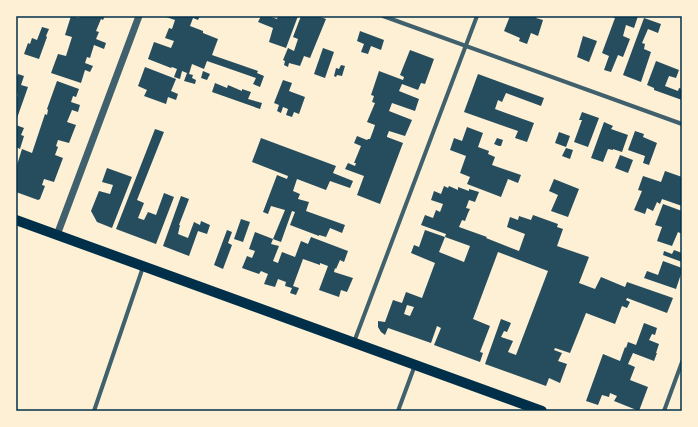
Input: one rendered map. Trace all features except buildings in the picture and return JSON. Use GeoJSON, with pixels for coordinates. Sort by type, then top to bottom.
{"type":"FeatureCollection","features":[{"type":"Feature","properties":{"kind":"main road"},"geometry":{"type":"LineString","coordinates":[[16,220],[542,411]]}},
{"type":"Feature","properties":{"kind":"street"},"geometry":{"type":"LineString","coordinates":[[58,235],[139,16]]}},
{"type":"Feature","properties":{"kind":"street"},"geometry":{"type":"LineString","coordinates":[[383,16],[682,124]]}},
{"type":"Feature","properties":{"kind":"street"},"geometry":{"type":"LineString","coordinates":[[354,343],[477,16]]}},
{"type":"Feature","properties":{"kind":"street"},"geometry":{"type":"LineString","coordinates":[[94,411],[143,266]]}},
{"type":"Feature","properties":{"kind":"street"},"geometry":{"type":"LineString","coordinates":[[664,411],[682,362]]}},
{"type":"Feature","properties":{"kind":"street"},"geometry":{"type":"LineString","coordinates":[[398,411],[415,365]]}}]}
